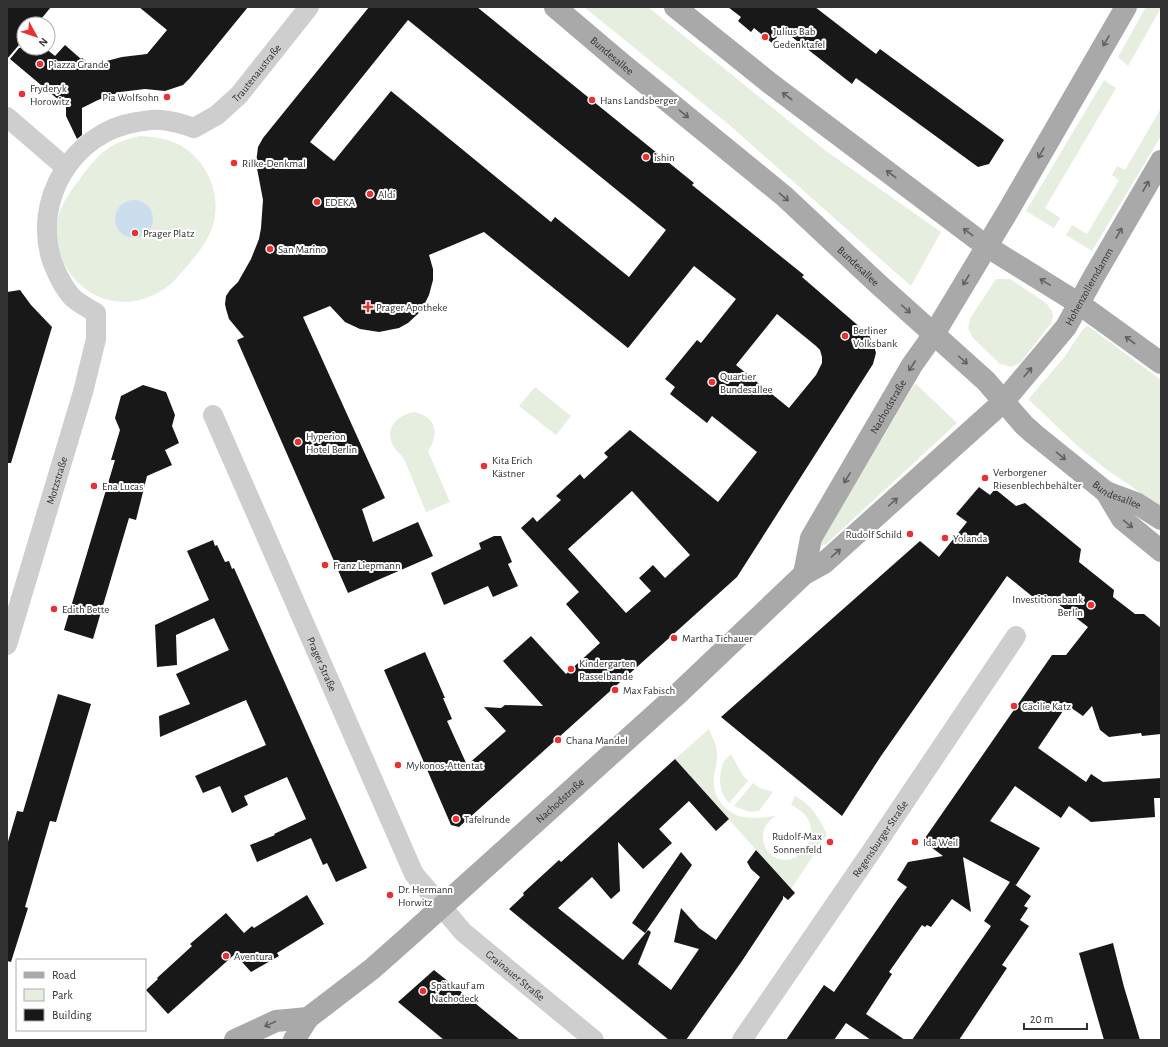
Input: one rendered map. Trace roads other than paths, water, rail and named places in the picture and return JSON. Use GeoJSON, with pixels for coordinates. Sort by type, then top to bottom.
{"type":"FeatureCollection","features":[{"type":"Feature","properties":{"kind":"main road","name":"Bundesallee"},"geometry":{"type":"LineString","coordinates":[[555,7],[784,196],[871,278],[986,381],[1003,402],[1034,434],[1106,492],[1136,503],[1161,519]]}},
{"type":"Feature","properties":{"kind":"main road"},"geometry":{"type":"LineString","coordinates":[[675,7],[771,84],[986,246],[1078,303],[1161,363]]}},
{"type":"Feature","properties":{"kind":"main road"},"geometry":{"type":"LineString","coordinates":[[986,246],[1126,7]]}},
{"type":"Feature","properties":{"kind":"main road","name":"Hohenzollerndamm"},"geometry":{"type":"LineString","coordinates":[[1003,402],[1066,328],[1078,303],[1161,161]]}},
{"type":"Feature","properties":{"kind":"main road","name":"Nachodstraße"},"geometry":{"type":"LineString","coordinates":[[804,574],[811,538],[912,365],[934,334],[986,246]]}},
{"type":"Feature","properties":{"kind":"main road","name":"Nachodstraße"},"geometry":{"type":"LineString","coordinates":[[294,1040],[308,1018],[372,969],[442,907],[680,692],[804,574],[830,558],[1003,402]]}},
{"type":"Feature","properties":{"kind":"main road"},"geometry":{"type":"LineString","coordinates":[[1106,492],[1122,519],[1161,551]]}},
{"type":"Feature","properties":{"kind":"main road"},"geometry":{"type":"LineString","coordinates":[[235,1040],[276,1021],[308,1018]]}},
{"type":"Feature","properties":{"kind":"street","name":"Trautenaustraße"},"geometry":{"type":"LineString","coordinates":[[65,167],[81,148],[102,134],[123,125],[145,120],[160,120],[194,128],[217,115],[239,95],[309,7]]}},
{"type":"Feature","properties":{"kind":"street"},"geometry":{"type":"LineString","coordinates":[[7,117],[65,167]]}},
{"type":"Feature","properties":{"kind":"street","name":"Motzstraße"},"geometry":{"type":"LineString","coordinates":[[7,645],[83,392],[96,339],[96,313],[82,305],[73,297],[59,278],[50,255],[47,234],[48,215],[56,185],[65,167]]}},
{"type":"Feature","properties":{"kind":"street","name":"Prager Straße"},"geometry":{"type":"LineString","coordinates":[[213,415],[414,874],[442,907]]}},
{"type":"Feature","properties":{"kind":"street","name":"Regensburger Straße"},"geometry":{"type":"LineString","coordinates":[[742,1040],[1016,636]]}},
{"type":"Feature","properties":{"kind":"street","name":"Grainauer Straße"},"geometry":{"type":"LineString","coordinates":[[442,907],[463,932],[594,1040]]}},
{"type":"Feature","properties":{"kind":"water"},"geometry":{"type":"Polygon","coordinates":[[[130,200],[138,200],[145,203],[150,208],[153,219],[150,230],[145,235],[138,238],[130,238],[123,235],[118,230],[115,223],[115,215],[118,208],[123,203],[130,200]]]}},
{"type":"Feature","properties":{"kind":"place","name":"Julius Bab Gedenktafel"},"geometry":{"type":"Point","coordinates":[765,37]}},
{"type":"Feature","properties":{"kind":"place","name":"Piazza Grande"},"geometry":{"type":"Point","coordinates":[40,64]}},
{"type":"Feature","properties":{"kind":"place","name":"Fryderyk Horowitz"},"geometry":{"type":"Point","coordinates":[22,94]}},
{"type":"Feature","properties":{"kind":"place","name":"Pia Wolfsohn"},"geometry":{"type":"Point","coordinates":[167,97]}},
{"type":"Feature","properties":{"kind":"place","name":"Hans Landsberger"},"geometry":{"type":"Point","coordinates":[592,100]}},
{"type":"Feature","properties":{"kind":"place","name":"ishin"},"geometry":{"type":"Point","coordinates":[646,157]}},
{"type":"Feature","properties":{"kind":"place","name":"Rilke-Denkmal"},"geometry":{"type":"Point","coordinates":[234,163]}},
{"type":"Feature","properties":{"kind":"place","name":"Aldi"},"geometry":{"type":"Point","coordinates":[370,194]}},
{"type":"Feature","properties":{"kind":"place","name":"EDEKA"},"geometry":{"type":"Point","coordinates":[317,202]}},
{"type":"Feature","properties":{"kind":"place","name":"Prager Platz"},"geometry":{"type":"Point","coordinates":[135,233]}},
{"type":"Feature","properties":{"kind":"place","name":"San Marino"},"geometry":{"type":"Point","coordinates":[270,249]}},
{"type":"Feature","properties":{"kind":"place","name":"Prager Apotheke"},"geometry":{"type":"Point","coordinates":[368,307]}},
{"type":"Feature","properties":{"kind":"place","name":"Berliner Volksbank"},"geometry":{"type":"Point","coordinates":[845,336]}},
{"type":"Feature","properties":{"kind":"place","name":"Quartier Bundesallee"},"geometry":{"type":"Point","coordinates":[712,382]}},
{"type":"Feature","properties":{"kind":"place","name":"Hyperion Hotel Berlin"},"geometry":{"type":"Point","coordinates":[298,442]}},
{"type":"Feature","properties":{"kind":"place","name":"Kita Erich Kästner"},"geometry":{"type":"Point","coordinates":[484,466]}},
{"type":"Feature","properties":{"kind":"place","name":"Verborgener Riesenblechbehälter"},"geometry":{"type":"Point","coordinates":[985,478]}},
{"type":"Feature","properties":{"kind":"place","name":"Ena Lucas"},"geometry":{"type":"Point","coordinates":[94,486]}},
{"type":"Feature","properties":{"kind":"place","name":"Rudolf Schild"},"geometry":{"type":"Point","coordinates":[910,534]}},
{"type":"Feature","properties":{"kind":"place","name":"Yolanda"},"geometry":{"type":"Point","coordinates":[945,538]}},
{"type":"Feature","properties":{"kind":"place","name":"Franz Liepmann"},"geometry":{"type":"Point","coordinates":[325,565]}},
{"type":"Feature","properties":{"kind":"place","name":"Investitionsbank Berlin"},"geometry":{"type":"Point","coordinates":[1091,605]}},
{"type":"Feature","properties":{"kind":"place","name":"Edith Bette"},"geometry":{"type":"Point","coordinates":[54,609]}},
{"type":"Feature","properties":{"kind":"place","name":"Martha Tichauer"},"geometry":{"type":"Point","coordinates":[674,638]}},
{"type":"Feature","properties":{"kind":"place","name":"Kindergarten Rasselbande"},"geometry":{"type":"Point","coordinates":[571,669]}},
{"type":"Feature","properties":{"kind":"place","name":"Max Fabisch"},"geometry":{"type":"Point","coordinates":[615,690]}},
{"type":"Feature","properties":{"kind":"place","name":"Cäcilie Katz"},"geometry":{"type":"Point","coordinates":[1014,706]}},
{"type":"Feature","properties":{"kind":"place","name":"Chana Mandel"},"geometry":{"type":"Point","coordinates":[558,740]}},
{"type":"Feature","properties":{"kind":"place","name":"Mykonos-Attentat"},"geometry":{"type":"Point","coordinates":[398,765]}},
{"type":"Feature","properties":{"kind":"place","name":"Tafelrunde"},"geometry":{"type":"Point","coordinates":[456,819]}},
{"type":"Feature","properties":{"kind":"place","name":"Rudolf-Max Sonnenfeld"},"geometry":{"type":"Point","coordinates":[830,842]}},
{"type":"Feature","properties":{"kind":"place","name":"Ida Weil"},"geometry":{"type":"Point","coordinates":[915,842]}},
{"type":"Feature","properties":{"kind":"place","name":"Dr. Hermann Horwitz"},"geometry":{"type":"Point","coordinates":[390,895]}},
{"type":"Feature","properties":{"kind":"place","name":"Aventura"},"geometry":{"type":"Point","coordinates":[226,956]}},
{"type":"Feature","properties":{"kind":"place","name":"Spätkauf am Nachodeck"},"geometry":{"type":"Point","coordinates":[423,991]}}]}
